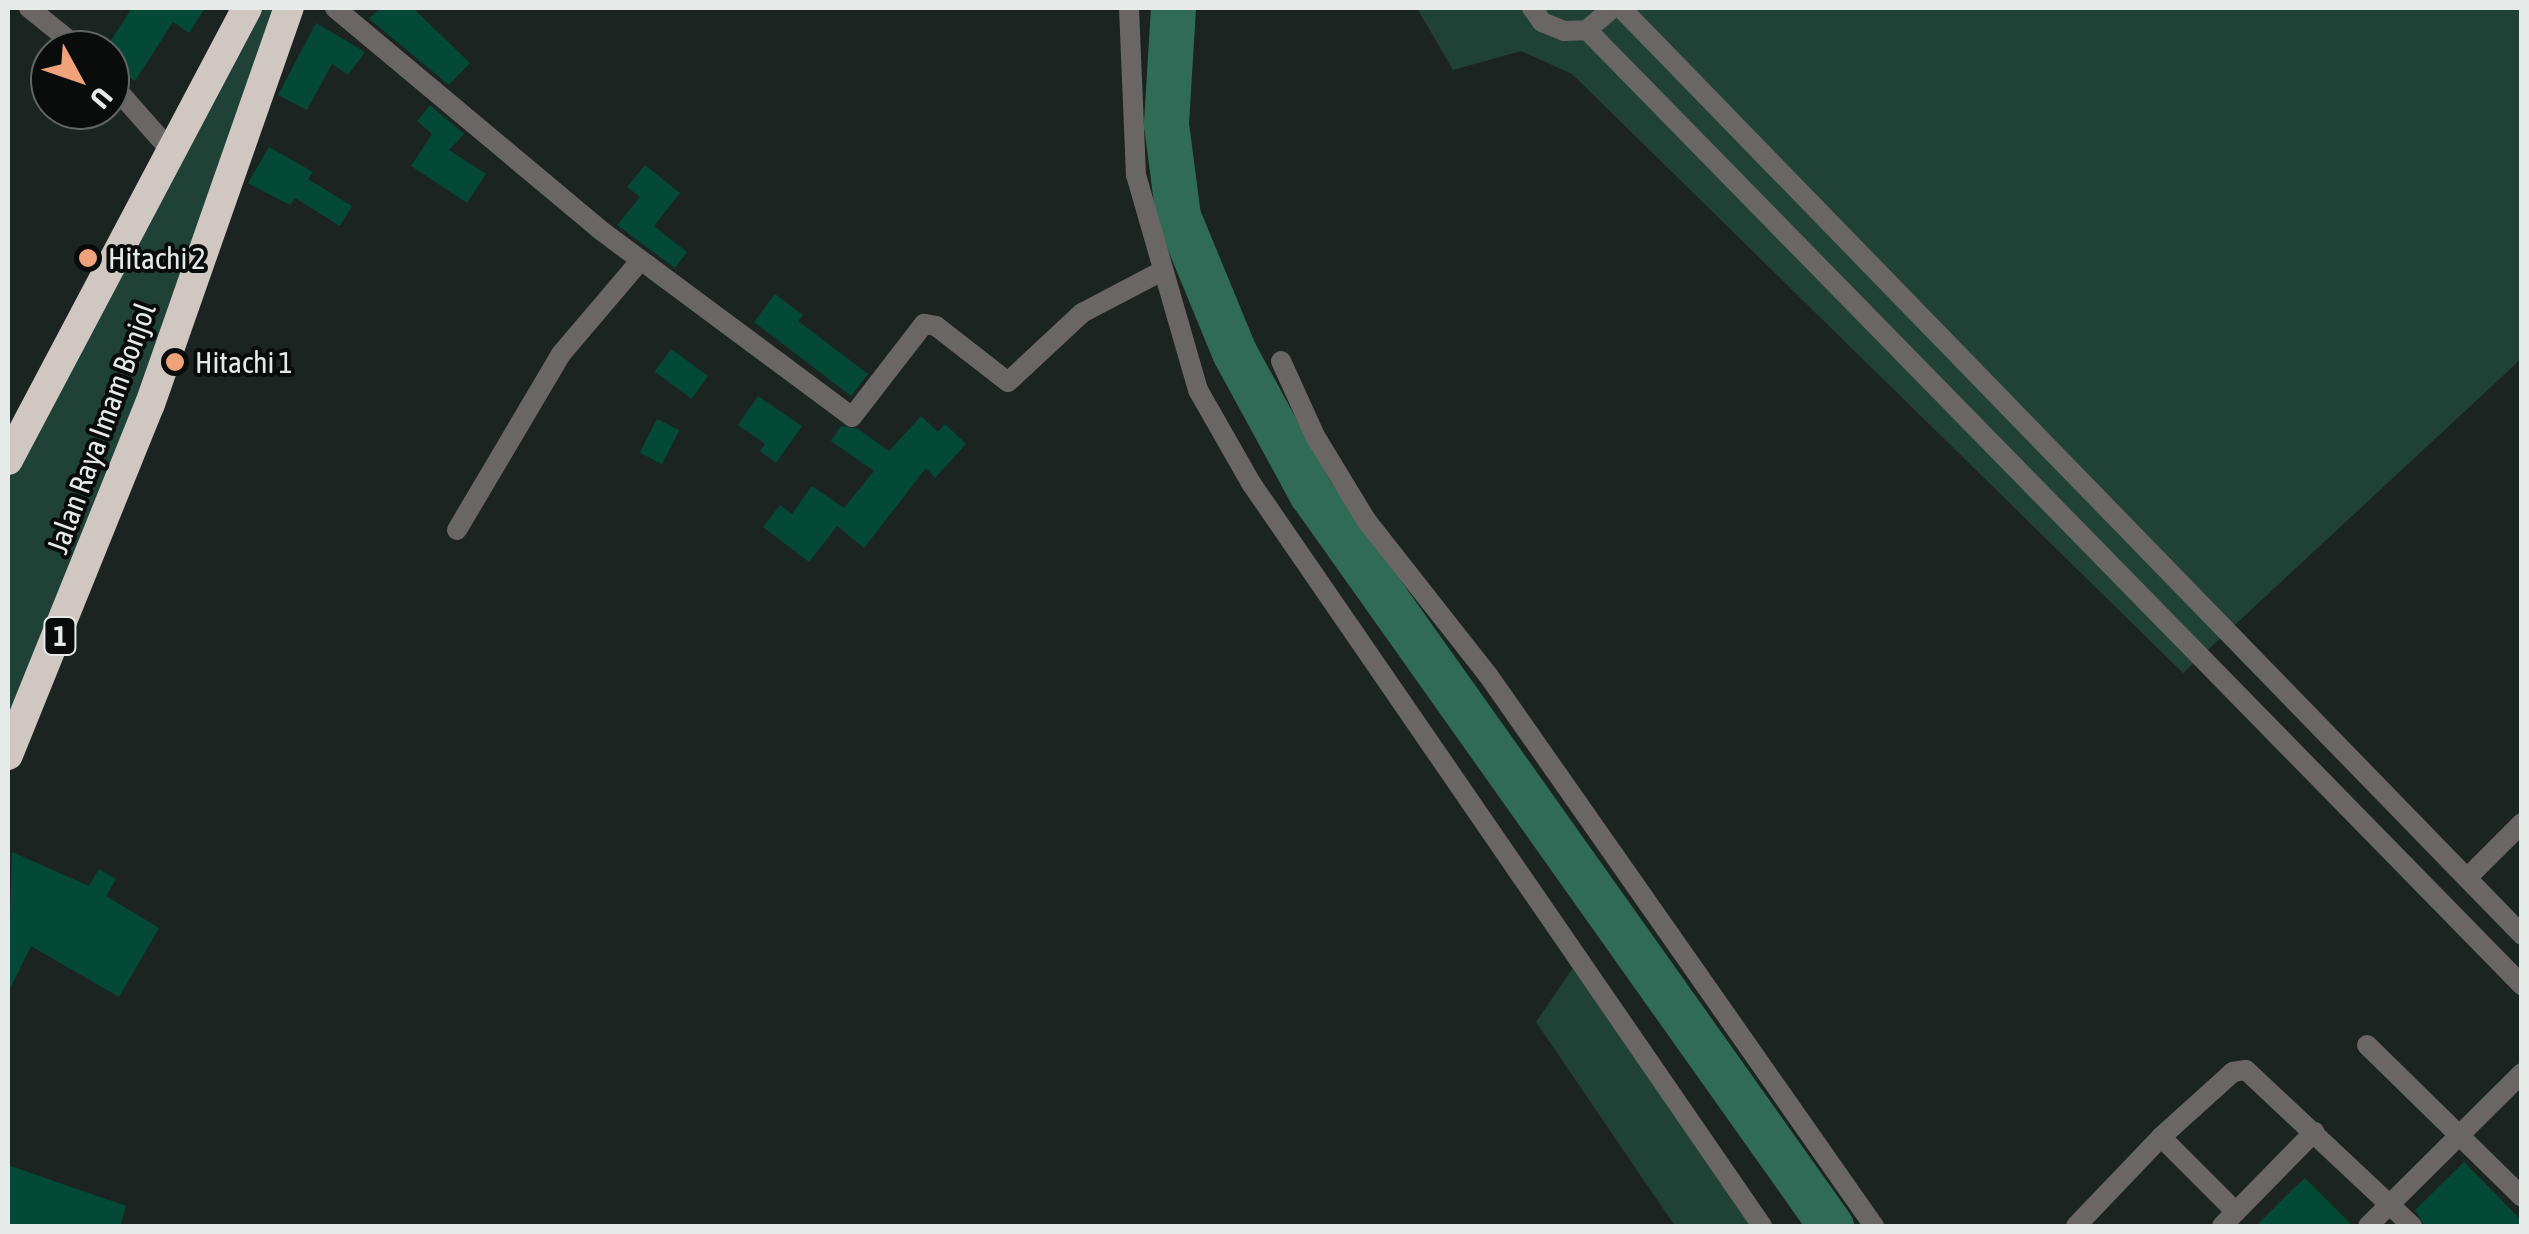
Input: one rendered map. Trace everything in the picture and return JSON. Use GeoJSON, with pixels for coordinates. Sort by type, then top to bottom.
{"type":"FeatureCollection","features":[{"type":"Feature","properties":{"kind":"highway","name":"Jalan Raya Imam Bonjol"},"geometry":{"type":"LineString","coordinates":[[8,460],[247,8]]}},
{"type":"Feature","properties":{"kind":"highway","name":"Jalan Raya Imam Bonjol"},"geometry":{"type":"LineString","coordinates":[[8,755],[150,404],[289,8]]}},
{"type":"Feature","properties":{"kind":"street"},"geometry":{"type":"LineString","coordinates":[[29,8],[56,30]]}},
{"type":"Feature","properties":{"kind":"street"},"geometry":{"type":"LineString","coordinates":[[335,8],[641,260],[852,417],[924,324],[936,326],[1008,382],[1082,313],[1160,272]]}},
{"type":"Feature","properties":{"kind":"street"},"geometry":{"type":"LineString","coordinates":[[1129,8],[1133,148],[1160,272],[1198,390],[1251,483],[1762,1226]]}},
{"type":"Feature","properties":{"kind":"street"},"geometry":{"type":"LineString","coordinates":[[1532,8],[1542,22],[1564,32],[1588,30],[1612,8]]}},
{"type":"Feature","properties":{"kind":"street"},"geometry":{"type":"LineString","coordinates":[[1621,8],[2522,935]]}},
{"type":"Feature","properties":{"kind":"street"},"geometry":{"type":"LineString","coordinates":[[1588,30],[2522,984]]}},
{"type":"Feature","properties":{"kind":"street"},"geometry":{"type":"LineString","coordinates":[[130,105],[171,151]]}},
{"type":"Feature","properties":{"kind":"street"},"geometry":{"type":"LineString","coordinates":[[457,530],[561,354],[641,260]]}},
{"type":"Feature","properties":{"kind":"street"},"geometry":{"type":"LineString","coordinates":[[1281,361],[1314,436],[1366,520],[1488,675],[1874,1226]]}},
{"type":"Feature","properties":{"kind":"street"},"geometry":{"type":"LineString","coordinates":[[2467,878],[2522,823]]}},
{"type":"Feature","properties":{"kind":"street"},"geometry":{"type":"LineString","coordinates":[[2367,1045],[2522,1197]]}},
{"type":"Feature","properties":{"kind":"street"},"geometry":{"type":"LineString","coordinates":[[2076,1226],[2161,1138],[2233,1072],[2246,1070],[2412,1226]]}},
{"type":"Feature","properties":{"kind":"street"},"geometry":{"type":"LineString","coordinates":[[2368,1226],[2522,1073]]}},
{"type":"Feature","properties":{"kind":"street"},"geometry":{"type":"LineString","coordinates":[[2161,1138],[2229,1219],[2314,1132]]}},
{"type":"Feature","properties":{"kind":"green space"},"geometry":{"type":"Polygon","coordinates":[[[246,8],[291,8],[8,755],[8,460],[246,8]]]}},
{"type":"Feature","properties":{"kind":"green space"},"geometry":{"type":"Polygon","coordinates":[[[1417,8],[2521,8],[2521,359],[2183,673],[1572,74],[1521,51],[1453,70],[1417,8]]]}},
{"type":"Feature","properties":{"kind":"green space"},"geometry":{"type":"Polygon","coordinates":[[[1583,953],[1767,1226],[1675,1226],[1536,1022],[1583,953]]]}},
{"type":"Feature","properties":{"kind":"building"},"geometry":{"type":"Polygon","coordinates":[[[132,8],[205,8],[189,33],[173,22],[135,81],[130,78],[130,30],[118,30],[132,8]]]}},
{"type":"Feature","properties":{"kind":"building"},"geometry":{"type":"Polygon","coordinates":[[[381,8],[413,8],[470,63],[449,85],[369,18],[381,8]]]}},
{"type":"Feature","properties":{"kind":"building"},"geometry":{"type":"Polygon","coordinates":[[[316,23],[365,52],[348,75],[332,64],[307,110],[278,95],[316,23]]]}},
{"type":"Feature","properties":{"kind":"building"},"geometry":{"type":"Polygon","coordinates":[[[430,105],[464,134],[449,150],[486,174],[467,203],[411,166],[432,134],[417,121],[430,105]]]}},
{"type":"Feature","properties":{"kind":"building"},"geometry":{"type":"Polygon","coordinates":[[[269,147],[313,172],[308,179],[352,206],[340,226],[295,198],[290,205],[248,183],[269,147]]]}},
{"type":"Feature","properties":{"kind":"building"},"geometry":{"type":"Polygon","coordinates":[[[645,165],[680,193],[654,226],[687,252],[675,268],[617,225],[640,197],[627,187],[645,165]]]}},
{"type":"Feature","properties":{"kind":"building"},"geometry":{"type":"Polygon","coordinates":[[[775,294],[803,315],[798,321],[868,374],[851,396],[754,322],[775,294]]]}},
{"type":"Feature","properties":{"kind":"building"},"geometry":{"type":"Polygon","coordinates":[[[671,349],[708,376],[692,399],[655,372],[671,349]]]}},
{"type":"Feature","properties":{"kind":"building"},"geometry":{"type":"Polygon","coordinates":[[[758,396],[802,426],[776,463],[760,451],[765,444],[738,425],[758,396]]]}},
{"type":"Feature","properties":{"kind":"building"},"geometry":{"type":"Polygon","coordinates":[[[921,416],[938,432],[945,424],[966,444],[935,478],[926,468],[864,548],[837,526],[809,562],[763,527],[780,505],[792,514],[812,486],[844,508],[874,471],[831,441],[841,426],[858,429],[889,451],[921,416]]]}},
{"type":"Feature","properties":{"kind":"building"},"geometry":{"type":"Polygon","coordinates":[[[657,419],[679,430],[662,464],[640,453],[657,419]]]}},
{"type":"Feature","properties":{"kind":"building"},"geometry":{"type":"Polygon","coordinates":[[[12,852],[89,886],[99,869],[116,879],[106,896],[159,928],[119,997],[31,946],[8,993],[12,852]]]}},
{"type":"Feature","properties":{"kind":"building"},"geometry":{"type":"Polygon","coordinates":[[[2464,1162],[2522,1221],[2522,1226],[2425,1226],[2415,1210],[2464,1162]]]}},
{"type":"Feature","properties":{"kind":"building"},"geometry":{"type":"Polygon","coordinates":[[[8,1165],[126,1206],[120,1226],[8,1226],[8,1165]]]}},
{"type":"Feature","properties":{"kind":"building"},"geometry":{"type":"Polygon","coordinates":[[[2305,1178],[2353,1226],[2256,1226],[2293,1189],[2305,1178]]]}},
{"type":"Feature","properties":{"kind":"waterway"},"geometry":{"type":"LineString","coordinates":[[1173,8],[1166,124],[1178,216],[1234,352],[1311,493],[1831,1226]]}},
{"type":"Feature","properties":{"kind":"place","name":"Hitachi 2"},"geometry":{"type":"Point","coordinates":[88,258]}},
{"type":"Feature","properties":{"kind":"place","name":"Hitachi 1"},"geometry":{"type":"Point","coordinates":[175,362]}}]}
